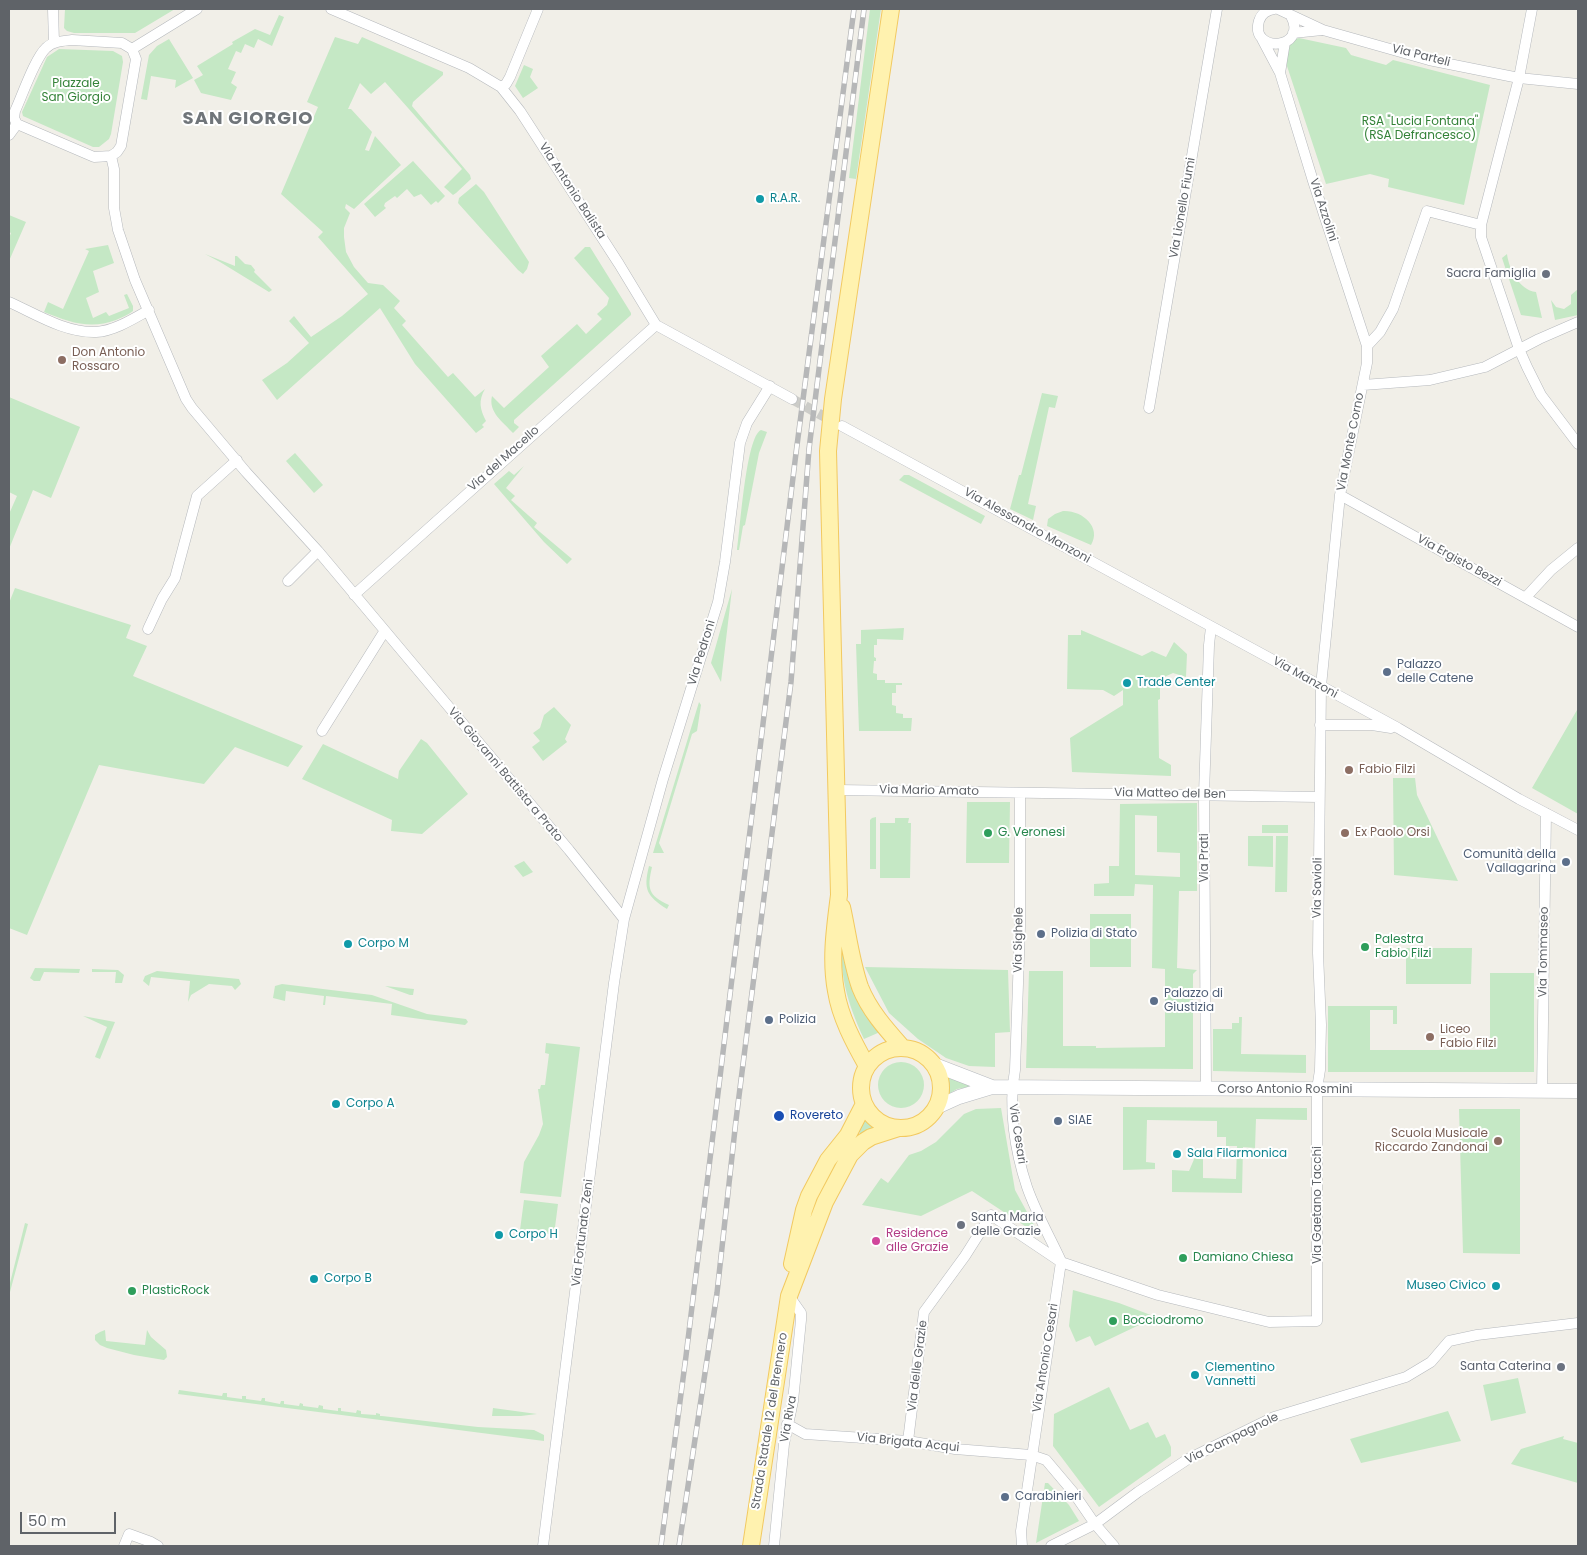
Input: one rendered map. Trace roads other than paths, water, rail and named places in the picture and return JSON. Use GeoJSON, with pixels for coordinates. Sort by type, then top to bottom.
{"type":"FeatureCollection","features":[{"type":"Feature","properties":{"kind":"main road"},"geometry":{"type":"LineString","coordinates":[[867,1066],[857,1049],[843,1015],[836,991],[833,966],[839,895],[838,790],[828,451],[830,425],[891,9]]}},
{"type":"Feature","properties":{"kind":"main road"},"geometry":{"type":"LineString","coordinates":[[839,895],[860,987],[886,1030],[902,1047]]}},
{"type":"Feature","properties":{"kind":"main road"},"geometry":{"type":"LineString","coordinates":[[902,1047],[921,1052],[935,1065],[940,1075],[941,1097],[937,1107],[921,1123],[911,1127],[899,1128],[888,1126],[870,1114],[861,1095],[861,1084],[867,1066],[876,1056],[888,1049],[902,1047]]}},
{"type":"Feature","properties":{"kind":"main road"},"geometry":{"type":"LineString","coordinates":[[935,1065],[992,1087]]}},
{"type":"Feature","properties":{"kind":"main road"},"geometry":{"type":"LineString","coordinates":[[937,1107],[959,1096],[992,1087]]}},
{"type":"Feature","properties":{"kind":"main road","name":"Corso Antonio Rosmini"},"geometry":{"type":"LineString","coordinates":[[992,1087],[1578,1091]]}},
{"type":"Feature","properties":{"kind":"main road","name":"Strada Statale 12 del Brennero"},"geometry":{"type":"LineString","coordinates":[[751,1546],[788,1286],[804,1210],[809,1196],[828,1160],[848,1135],[864,1104]]}},
{"type":"Feature","properties":{"kind":"main road","name":"Strada Statale 12 del Brennero"},"geometry":{"type":"LineString","coordinates":[[788,1296],[825,1202],[850,1156],[863,1142],[871,1137],[899,1128]]}},
{"type":"Feature","properties":{"kind":"street"},"geometry":{"type":"LineString","coordinates":[[53,9],[54,43]]}},
{"type":"Feature","properties":{"kind":"street"},"geometry":{"type":"LineString","coordinates":[[132,50],[197,9]]}},
{"type":"Feature","properties":{"kind":"street","name":"Via Antonio Balista"},"geometry":{"type":"LineString","coordinates":[[331,9],[469,68],[501,87],[520,111],[656,325]]}},
{"type":"Feature","properties":{"kind":"street"},"geometry":{"type":"LineString","coordinates":[[501,87],[506,84],[510,77],[538,9]]}},
{"type":"Feature","properties":{"kind":"street","name":"Via Lionello Fiumi"},"geometry":{"type":"LineString","coordinates":[[1149,408],[1217,9]]}},
{"type":"Feature","properties":{"kind":"street"},"geometry":{"type":"LineString","coordinates":[[1257,9],[1259,33],[1262,38],[1273,44],[1285,42],[1293,33],[1294,21],[1291,16]]}},
{"type":"Feature","properties":{"kind":"street"},"geometry":{"type":"LineString","coordinates":[[1258,22],[1265,12],[1274,9]]}},
{"type":"Feature","properties":{"kind":"street","name":"Via Parteli"},"geometry":{"type":"LineString","coordinates":[[1278,9],[1323,30],[1429,60],[1519,78],[1578,84]]}},
{"type":"Feature","properties":{"kind":"street"},"geometry":{"type":"LineString","coordinates":[[1532,9],[1519,78],[1481,224],[1481,237],[1519,349],[1541,395],[1578,444]]}},
{"type":"Feature","properties":{"kind":"street","name":"Via Parteli"},"geometry":{"type":"LineString","coordinates":[[1293,33],[1323,30]]}},
{"type":"Feature","properties":{"kind":"street","name":"Via Azzolini"},"geometry":{"type":"LineString","coordinates":[[1262,38],[1280,74],[1367,346]]}},
{"type":"Feature","properties":{"kind":"street"},"geometry":{"type":"LineString","coordinates":[[72,40],[118,42],[125,44],[132,50],[136,59],[123,136],[121,146],[111,156],[94,157],[17,124],[14,118],[15,111],[45,48],[54,43],[72,40]]}},
{"type":"Feature","properties":{"kind":"street","name":"Via Azzolini"},"geometry":{"type":"LineString","coordinates":[[1280,74],[1285,42]]}},
{"type":"Feature","properties":{"kind":"street"},"geometry":{"type":"LineString","coordinates":[[9,135],[17,124]]}},
{"type":"Feature","properties":{"kind":"street","name":"Via Giovanni Battista a Prato"},"geometry":{"type":"LineString","coordinates":[[111,156],[114,169],[114,208],[118,230],[135,280],[186,399],[192,408],[318,552],[569,850],[624,919]]}},
{"type":"Feature","properties":{"kind":"street"},"geometry":{"type":"LineString","coordinates":[[1367,346],[1380,332],[1392,308],[1427,211],[1481,224]]}},
{"type":"Feature","properties":{"kind":"street"},"geometry":{"type":"LineString","coordinates":[[9,302],[68,328],[96,332],[118,326],[149,310]]}},
{"type":"Feature","properties":{"kind":"street"},"geometry":{"type":"LineString","coordinates":[[1363,385],[1430,380],[1485,367],[1578,322]]}},
{"type":"Feature","properties":{"kind":"street"},"geometry":{"type":"LineString","coordinates":[[656,325],[792,399]]}},
{"type":"Feature","properties":{"kind":"street","name":"Via del Macello"},"geometry":{"type":"LineString","coordinates":[[354,595],[656,325]]}},
{"type":"Feature","properties":{"kind":"street","name":"Via Monte Corno"},"geometry":{"type":"LineString","coordinates":[[1321,686],[1340,495],[1367,363],[1367,346]]}},
{"type":"Feature","properties":{"kind":"street","name":"Via Pedroni"},"geometry":{"type":"LineString","coordinates":[[624,919],[666,770],[718,602],[740,443],[747,423],[770,386]]}},
{"type":"Feature","properties":{"kind":"street","name":"Via Alessandro Manzoni"},"geometry":{"type":"LineString","coordinates":[[842,426],[1062,544],[1211,627]]}},
{"type":"Feature","properties":{"kind":"street"},"geometry":{"type":"LineString","coordinates":[[148,630],[175,578],[196,496],[236,460]]}},
{"type":"Feature","properties":{"kind":"street","name":"Via Ergisto Bezzi"},"geometry":{"type":"LineString","coordinates":[[1340,495],[1578,627]]}},
{"type":"Feature","properties":{"kind":"street"},"geometry":{"type":"LineString","coordinates":[[1526,597],[1551,570],[1578,548]]}},
{"type":"Feature","properties":{"kind":"street"},"geometry":{"type":"LineString","coordinates":[[288,582],[318,552]]}},
{"type":"Feature","properties":{"kind":"street","name":"Via Manzoni"},"geometry":{"type":"LineString","coordinates":[[1211,627],[1398,728],[1546,814],[1578,830]]}},
{"type":"Feature","properties":{"kind":"street","name":"Via Prati"},"geometry":{"type":"LineString","coordinates":[[1206,1089],[1204,794],[1211,627]]}},
{"type":"Feature","properties":{"kind":"street"},"geometry":{"type":"LineString","coordinates":[[322,732],[384,632]]}},
{"type":"Feature","properties":{"kind":"street","name":"Via Savioli"},"geometry":{"type":"LineString","coordinates":[[1317,1089],[1320,1070],[1321,1025],[1318,953],[1321,686]]}},
{"type":"Feature","properties":{"kind":"street","name":"Via Manzoni"},"geometry":{"type":"LineString","coordinates":[[1320,725],[1372,725],[1398,728]]}},
{"type":"Feature","properties":{"kind":"street","name":"Via Mario Amato"},"geometry":{"type":"LineString","coordinates":[[838,790],[1020,793]]}},
{"type":"Feature","properties":{"kind":"street","name":"Via Matteo del Ben"},"geometry":{"type":"LineString","coordinates":[[1020,793],[1319,797]]}},
{"type":"Feature","properties":{"kind":"street","name":"Via Sighele"},"geometry":{"type":"LineString","coordinates":[[1012,1087],[1015,1070],[1020,926],[1020,793]]}},
{"type":"Feature","properties":{"kind":"street","name":"Via Tommaseo"},"geometry":{"type":"LineString","coordinates":[[1542,1091],[1546,814]]}},
{"type":"Feature","properties":{"kind":"street","name":"Via Fortunato Zeni"},"geometry":{"type":"LineString","coordinates":[[543,1546],[614,983],[624,919]]}},
{"type":"Feature","properties":{"kind":"street","name":"Via Cesari"},"geometry":{"type":"LineString","coordinates":[[1012,1087],[1011,1102],[1018,1157],[1028,1189],[1061,1262]]}},
{"type":"Feature","properties":{"kind":"street","name":"Via Gaetano Tacchi"},"geometry":{"type":"LineString","coordinates":[[1061,1262],[1158,1295],[1236,1315],[1269,1322],[1317,1321],[1317,1089]]}},
{"type":"Feature","properties":{"kind":"street","name":"Via delle Grazie"},"geometry":{"type":"LineString","coordinates":[[908,1441],[924,1312],[965,1256],[991,1215],[1061,1262]]}},
{"type":"Feature","properties":{"kind":"street","name":"Via Antonio Cesari"},"geometry":{"type":"LineString","coordinates":[[1022,1546],[1021,1531],[1031,1454],[1061,1262]]}},
{"type":"Feature","properties":{"kind":"street","name":"Via Riva"},"geometry":{"type":"LineString","coordinates":[[774,1546],[784,1444],[793,1401],[801,1320],[801,1313],[788,1296]]}},
{"type":"Feature","properties":{"kind":"street","name":"Via Campagnole"},"geometry":{"type":"LineString","coordinates":[[1051,1546],[1095,1524],[1138,1492],[1188,1459],[1274,1417],[1406,1377],[1431,1362],[1449,1341],[1477,1335],[1578,1323]]}},
{"type":"Feature","properties":{"kind":"street","name":"Via Brigata Acqui"},"geometry":{"type":"LineString","coordinates":[[787,1424],[805,1434],[908,1441],[955,1449],[1031,1454]]}},
{"type":"Feature","properties":{"kind":"street"},"geometry":{"type":"LineString","coordinates":[[1031,1454],[1046,1460],[1114,1546]]}},
{"type":"Feature","properties":{"kind":"street"},"geometry":{"type":"LineString","coordinates":[[124,1546],[129,1534],[158,1546]]}},
{"type":"Feature","properties":{"kind":"tunnel"},"geometry":{"type":"LineString","coordinates":[[792,399],[834,422]]}},
{"type":"Feature","properties":{"kind":"railway"},"geometry":{"type":"LineString","coordinates":[[661,1546],[686,1356],[796,453],[854,9]]}},
{"type":"Feature","properties":{"kind":"railway"},"geometry":{"type":"LineString","coordinates":[[679,1546],[717,1293],[736,1120],[791,682],[809,449],[864,9]]}},
{"type":"Feature","properties":{"kind":"place","name":"R.A.R."},"geometry":{"type":"Point","coordinates":[760,199]}},
{"type":"Feature","properties":{"kind":"place","name":"Sacra Famiglia"},"geometry":{"type":"Point","coordinates":[1546,274]}},
{"type":"Feature","properties":{"kind":"place","name":"Don Antonio Rossaro"},"geometry":{"type":"Point","coordinates":[62,360]}},
{"type":"Feature","properties":{"kind":"place","name":"Palazzo delle Catene"},"geometry":{"type":"Point","coordinates":[1387,672]}},
{"type":"Feature","properties":{"kind":"place","name":"Trade Center"},"geometry":{"type":"Point","coordinates":[1127,683]}},
{"type":"Feature","properties":{"kind":"place","name":"Fabio Filzi"},"geometry":{"type":"Point","coordinates":[1349,770]}},
{"type":"Feature","properties":{"kind":"place","name":"G. Veronesi"},"geometry":{"type":"Point","coordinates":[988,833]}},
{"type":"Feature","properties":{"kind":"place","name":"Ex Paolo Orsi"},"geometry":{"type":"Point","coordinates":[1345,833]}},
{"type":"Feature","properties":{"kind":"place","name":"Comunità della Vallagarina"},"geometry":{"type":"Point","coordinates":[1566,862]}},
{"type":"Feature","properties":{"kind":"place","name":"Polizia di Stato"},"geometry":{"type":"Point","coordinates":[1041,934]}},
{"type":"Feature","properties":{"kind":"place","name":"Corpo M"},"geometry":{"type":"Point","coordinates":[348,944]}},
{"type":"Feature","properties":{"kind":"place","name":"Palestra Fabio Filzi"},"geometry":{"type":"Point","coordinates":[1365,947]}},
{"type":"Feature","properties":{"kind":"place","name":"Palazzo di Giustizia"},"geometry":{"type":"Point","coordinates":[1154,1001]}},
{"type":"Feature","properties":{"kind":"place","name":"Polizia"},"geometry":{"type":"Point","coordinates":[769,1020]}},
{"type":"Feature","properties":{"kind":"place","name":"Liceo Fabio Filzi"},"geometry":{"type":"Point","coordinates":[1430,1037]}},
{"type":"Feature","properties":{"kind":"place","name":"Corpo A"},"geometry":{"type":"Point","coordinates":[336,1104]}},
{"type":"Feature","properties":{"kind":"place","name":"Rovereto"},"geometry":{"type":"Point","coordinates":[779,1116]}},
{"type":"Feature","properties":{"kind":"place","name":"SIAE"},"geometry":{"type":"Point","coordinates":[1058,1121]}},
{"type":"Feature","properties":{"kind":"place","name":"Scuola Musicale Riccardo Zandonai"},"geometry":{"type":"Point","coordinates":[1498,1141]}},
{"type":"Feature","properties":{"kind":"place","name":"Sala Filarmonica"},"geometry":{"type":"Point","coordinates":[1177,1154]}},
{"type":"Feature","properties":{"kind":"place","name":"Santa Maria delle Grazie"},"geometry":{"type":"Point","coordinates":[961,1225]}},
{"type":"Feature","properties":{"kind":"place","name":"Corpo H"},"geometry":{"type":"Point","coordinates":[499,1235]}},
{"type":"Feature","properties":{"kind":"place","name":"Residence alle Grazie"},"geometry":{"type":"Point","coordinates":[876,1241]}},
{"type":"Feature","properties":{"kind":"place","name":"Damiano Chiesa"},"geometry":{"type":"Point","coordinates":[1183,1258]}},
{"type":"Feature","properties":{"kind":"place","name":"Corpo B"},"geometry":{"type":"Point","coordinates":[314,1279]}},
{"type":"Feature","properties":{"kind":"place","name":"Museo Civico"},"geometry":{"type":"Point","coordinates":[1496,1286]}},
{"type":"Feature","properties":{"kind":"place","name":"PlasticRock"},"geometry":{"type":"Point","coordinates":[132,1291]}},
{"type":"Feature","properties":{"kind":"place","name":"Bocciodromo"},"geometry":{"type":"Point","coordinates":[1113,1321]}},
{"type":"Feature","properties":{"kind":"place","name":"Santa Caterina"},"geometry":{"type":"Point","coordinates":[1561,1367]}},
{"type":"Feature","properties":{"kind":"place","name":"Clementino Vannetti"},"geometry":{"type":"Point","coordinates":[1195,1375]}},
{"type":"Feature","properties":{"kind":"place","name":"Carabinieri"},"geometry":{"type":"Point","coordinates":[1005,1497]}},
{"type":"Feature","properties":{"kind":"district","name":"SAN GIORGIO"},"geometry":{"type":"Point","coordinates":[248,119]}},
{"type":"Feature","properties":{"kind":"park label","name":"Piazzale San Giorgio"},"geometry":{"type":"Point","coordinates":[76,91]}},
{"type":"Feature","properties":{"kind":"park label","name":"RSA \"Lucia Fontana\" (RSA Defrancesco)"},"geometry":{"type":"Point","coordinates":[1420,129]}}]}
